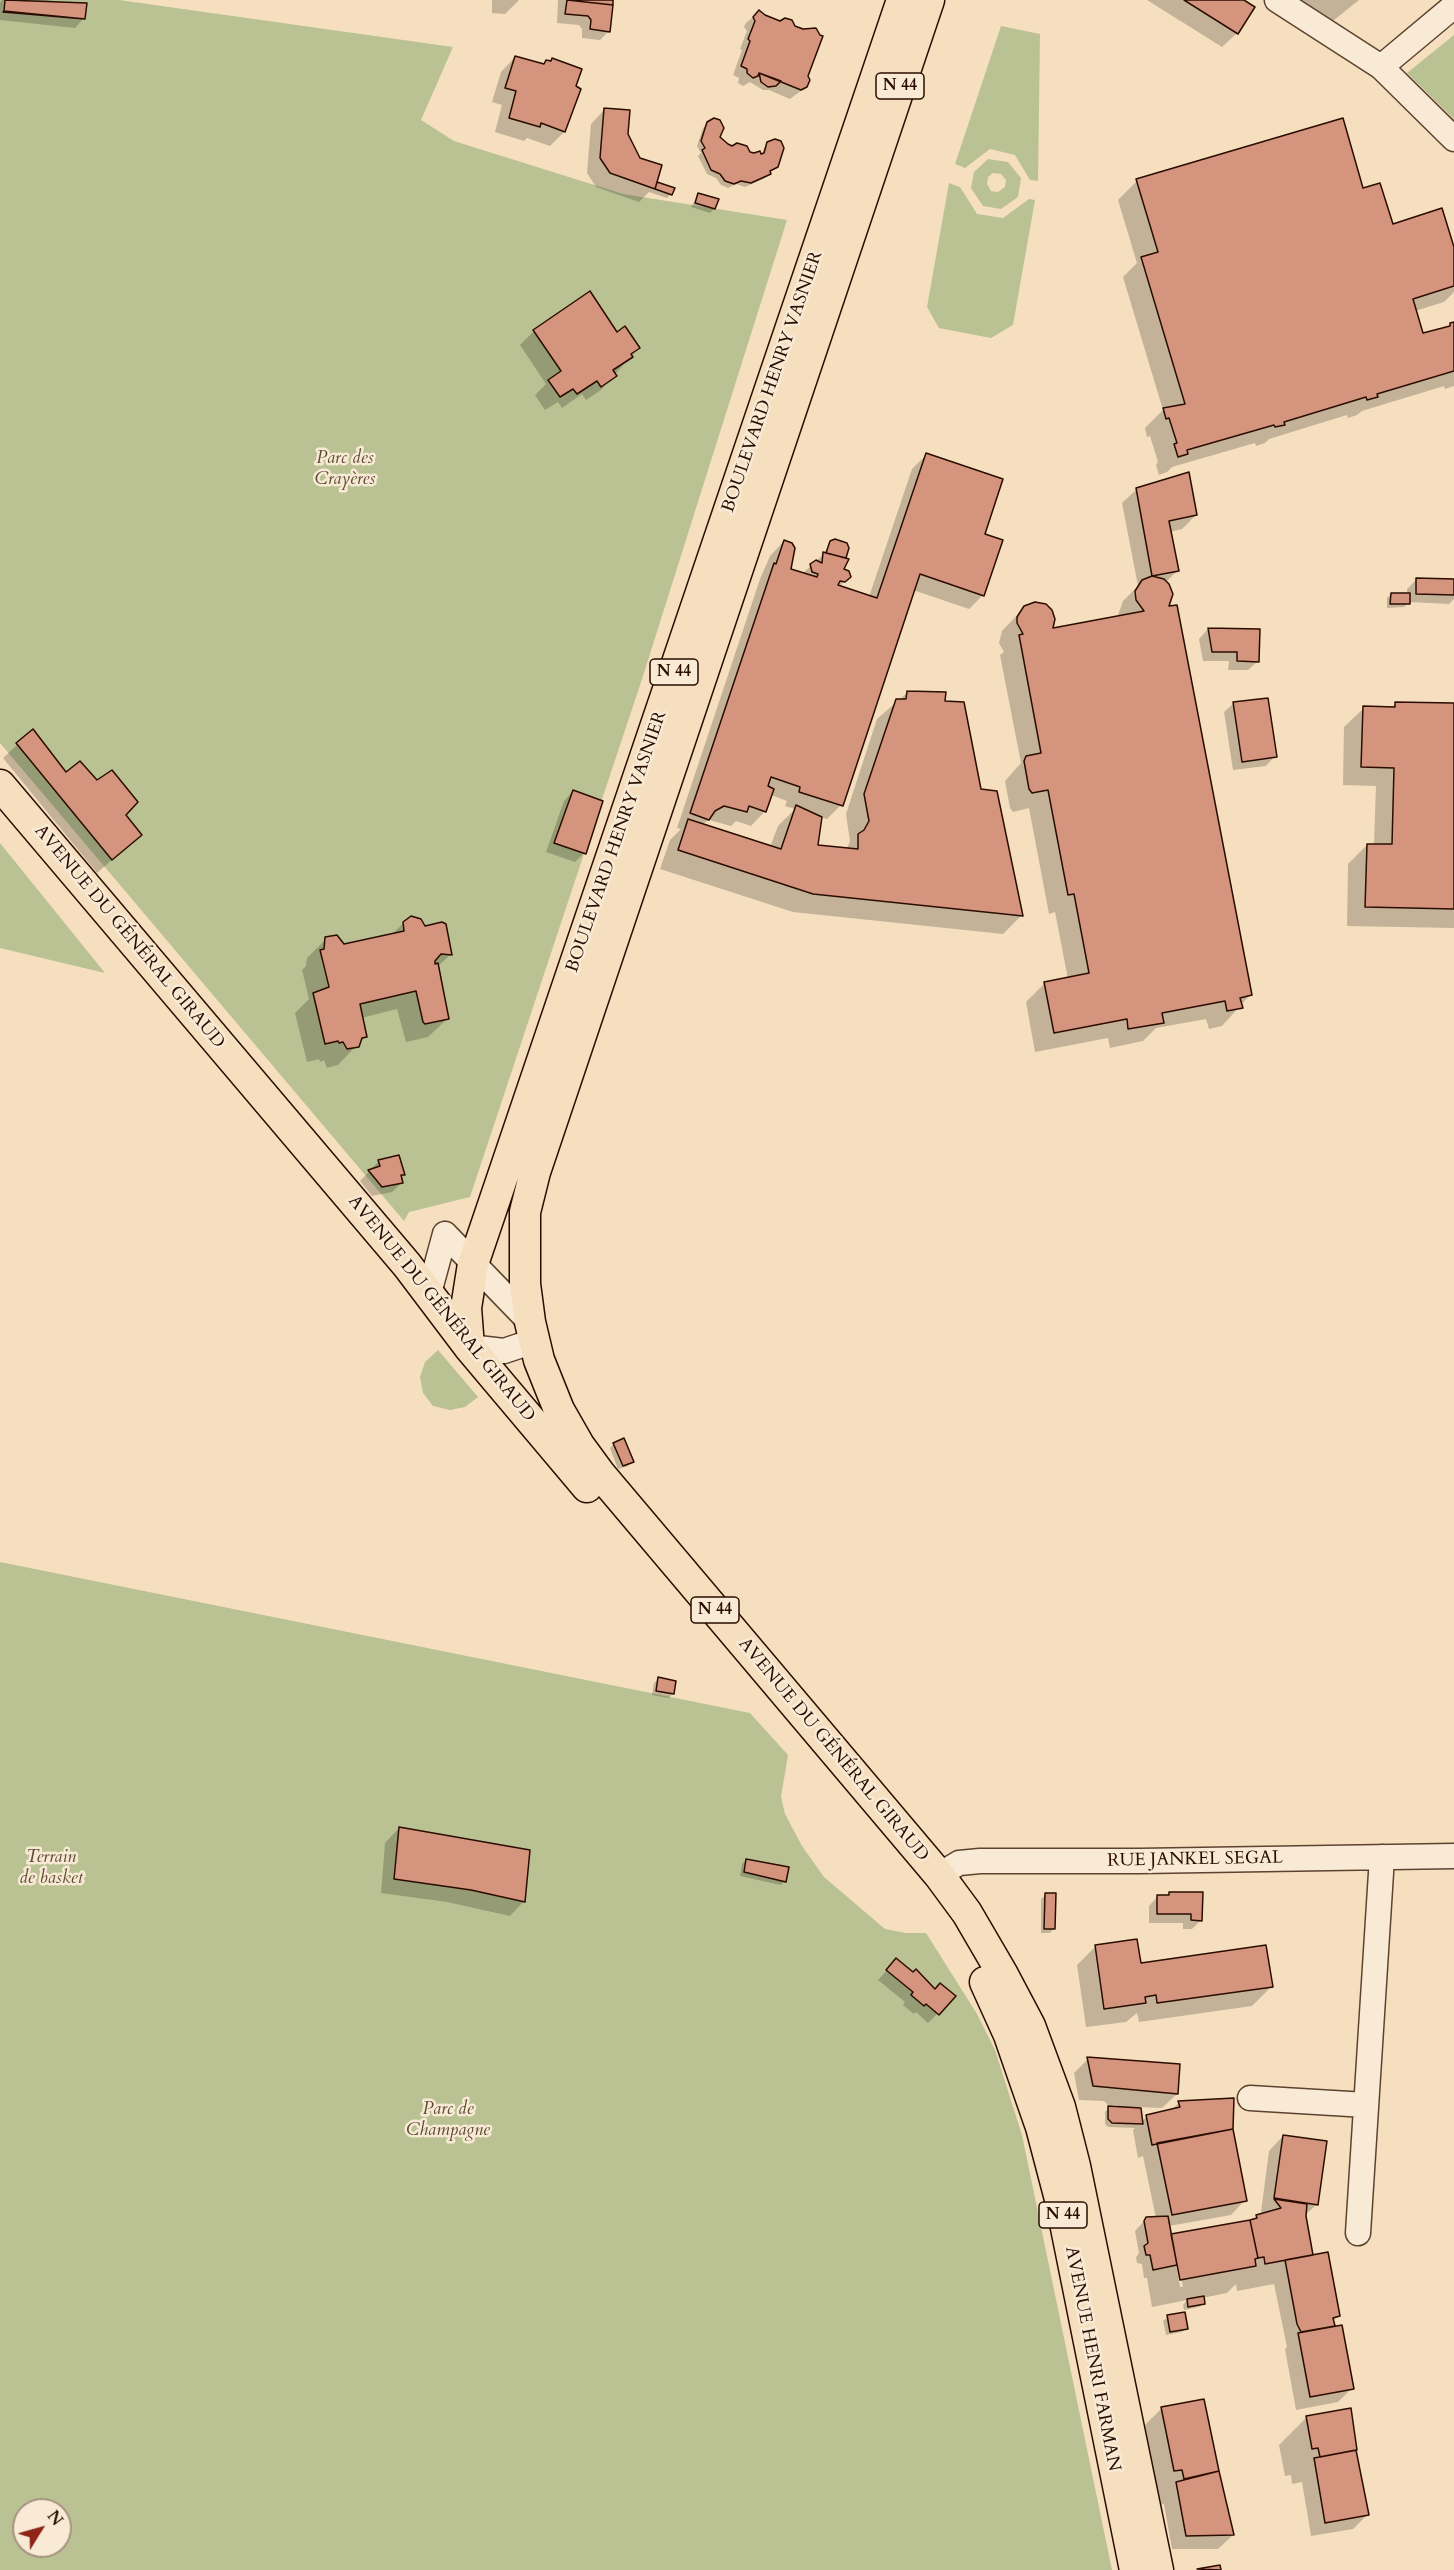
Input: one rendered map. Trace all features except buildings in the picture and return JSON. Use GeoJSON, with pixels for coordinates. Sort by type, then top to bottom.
{"type":"FeatureCollection","features":[{"type":"Feature","properties":{"kind":"main road","name":"BOULEVARD HENRY VASNIER"},"geometry":{"type":"LineString","coordinates":[[469,1347],[466,1308],[473,1264],[902,0]]}},
{"type":"Feature","properties":{"kind":"main road","name":"BOULEVARD HENRY VASNIER"},"geometry":{"type":"LineString","coordinates":[[532,1332],[525,1284],[524,1242],[525,1212],[535,1172],[929,0]]}},
{"type":"Feature","properties":{"kind":"main road","name":"AVENUE DU GÉNÉRAL GIRAUD"},"geometry":{"type":"LineString","coordinates":[[0,785],[429,1293],[469,1347],[881,1834]]}},
{"type":"Feature","properties":{"kind":"main road","name":"AVENUE DU GÉNÉRAL GIRAUD"},"geometry":{"type":"LineString","coordinates":[[532,1332],[559,1410],[579,1446],[939,1875],[963,1909]]}},
{"type":"Feature","properties":{"kind":"main road","name":"AVENUE HENRI FARMAN"},"geometry":{"type":"LineString","coordinates":[[881,1834],[949,1919],[987,1984],[1009,2035],[1041,2127],[1061,2203],[1135,2570]]}},
{"type":"Feature","properties":{"kind":"main road","name":"AVENUE HENRI FARMAN"},"geometry":{"type":"LineString","coordinates":[[963,1909],[1002,1973],[1030,2026],[1060,2106],[1075,2166],[1158,2570]]}},
{"type":"Feature","properties":{"kind":"street"},"geometry":{"type":"LineString","coordinates":[[1277,0],[1381,67],[1454,140]]}},
{"type":"Feature","properties":{"kind":"street"},"geometry":{"type":"LineString","coordinates":[[1381,67],[1454,6]]}},
{"type":"Feature","properties":{"kind":"street"},"geometry":{"type":"LineString","coordinates":[[429,1293],[445,1234],[532,1332],[504,1350],[469,1347]]}},
{"type":"Feature","properties":{"kind":"street","name":"RUE JANKEL SEGAL"},"geometry":{"type":"LineString","coordinates":[[939,1875],[959,1863],[980,1861],[1454,1856]]}},
{"type":"Feature","properties":{"kind":"street"},"geometry":{"type":"LineString","coordinates":[[1358,2233],[1382,1857]]}},
{"type":"Feature","properties":{"kind":"street"},"geometry":{"type":"LineString","coordinates":[[1250,2098],[1366,2105]]}},
{"type":"Feature","properties":{"kind":"green space","name":"Parc des Crayères"},"geometry":{"type":"Polygon","coordinates":[[[0,0],[119,0],[453,47],[421,120],[454,141],[623,194],[787,220],[643,676],[470,1197],[409,1212],[404,1221],[0,743],[0,0]]]}},
{"type":"Feature","properties":{"kind":"green space"},"geometry":{"type":"Polygon","coordinates":[[[1001,26],[1040,34],[1038,181],[1030,180],[1015,155],[990,149],[965,168],[955,164],[1001,26]]]}},
{"type":"Feature","properties":{"kind":"green space"},"geometry":{"type":"Polygon","coordinates":[[[1454,35],[1454,119],[1407,73],[1454,35]]]}},
{"type":"Feature","properties":{"kind":"green space"},"geometry":{"type":"Polygon","coordinates":[[[988,159],[1008,162],[1021,178],[1018,197],[1001,209],[983,206],[971,188],[974,172],[988,159]],[[993,173],[988,177],[987,184],[991,191],[998,192],[1005,187],[1006,180],[1001,174],[993,173]]]}},
{"type":"Feature","properties":{"kind":"green space"},"geometry":{"type":"Polygon","coordinates":[[[949,183],[960,187],[977,214],[1003,218],[1029,199],[1035,200],[1013,325],[991,338],[939,328],[927,307],[949,183]]]}},
{"type":"Feature","properties":{"kind":"green space"},"geometry":{"type":"Polygon","coordinates":[[[0,843],[105,973],[0,948],[0,843]]]}},
{"type":"Feature","properties":{"kind":"green space"},"geometry":{"type":"Polygon","coordinates":[[[438,1350],[478,1397],[465,1407],[450,1410],[433,1406],[423,1393],[420,1377],[425,1362],[438,1350]]]}},
{"type":"Feature","properties":{"kind":"green space","name":"Parc de Champagne"},"geometry":{"type":"Polygon","coordinates":[[[0,1562],[750,1713],[788,1755],[781,1797],[785,1814],[802,1846],[824,1877],[885,1929],[906,1933],[926,1933],[977,2014],[995,2050],[1022,2135],[1112,2570],[0,2570],[0,1562]]]}},
{"type":"Feature","properties":{"kind":"park label","name":"Terrain de basket"},"geometry":{"type":"Point","coordinates":[51,1868]}}]}
